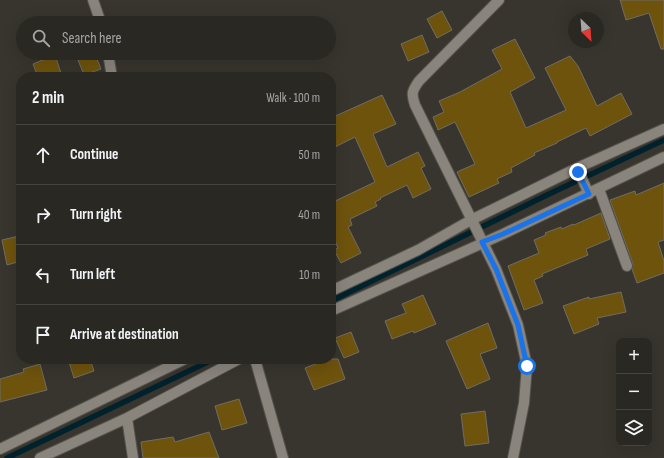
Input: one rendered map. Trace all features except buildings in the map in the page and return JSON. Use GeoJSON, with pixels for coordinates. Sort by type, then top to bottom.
{"type":"FeatureCollection","features":[{"type":"Feature","properties":{"kind":"street"},"geometry":{"type":"LineString","coordinates":[[93,0],[99,16]]}},
{"type":"Feature","properties":{"kind":"street"},"geometry":{"type":"LineString","coordinates":[[499,0],[419,81],[412,90],[412,97],[496,269],[518,325],[527,366],[524,403],[513,458]]}},
{"type":"Feature","properties":{"kind":"street"},"geometry":{"type":"LineString","coordinates":[[109,60],[111,72]]}},
{"type":"Feature","properties":{"kind":"street"},"geometry":{"type":"LineString","coordinates":[[336,289],[664,129]]}},
{"type":"Feature","properties":{"kind":"street"},"geometry":{"type":"LineString","coordinates":[[336,309],[481,240],[503,234],[588,192],[599,189],[664,157]]}},
{"type":"Feature","properties":{"kind":"street"},"geometry":{"type":"LineString","coordinates":[[578,170],[588,192]]}},
{"type":"Feature","properties":{"kind":"street"},"geometry":{"type":"LineString","coordinates":[[599,189],[627,266]]}},
{"type":"Feature","properties":{"kind":"street"},"geometry":{"type":"LineString","coordinates":[[0,449],[175,364]]}},
{"type":"Feature","properties":{"kind":"street"},"geometry":{"type":"LineString","coordinates":[[40,458],[127,418],[230,364]]}},
{"type":"Feature","properties":{"kind":"street"},"geometry":{"type":"LineString","coordinates":[[256,364],[283,458]]}},
{"type":"Feature","properties":{"kind":"street"},"geometry":{"type":"LineString","coordinates":[[127,418],[133,458]]}},
{"type":"Feature","properties":{"kind":"waterway"},"geometry":{"type":"LineString","coordinates":[[336,299],[547,195],[664,140]]}},
{"type":"Feature","properties":{"kind":"waterway"},"geometry":{"type":"LineString","coordinates":[[7,458],[204,364]]}},
{"type":"Feature","properties":{"kind":"route"},"geometry":{"type":"LineString","coordinates":[[527,366],[518,325],[496,269],[482,242],[503,234],[589,194],[578,172]]}}]}
